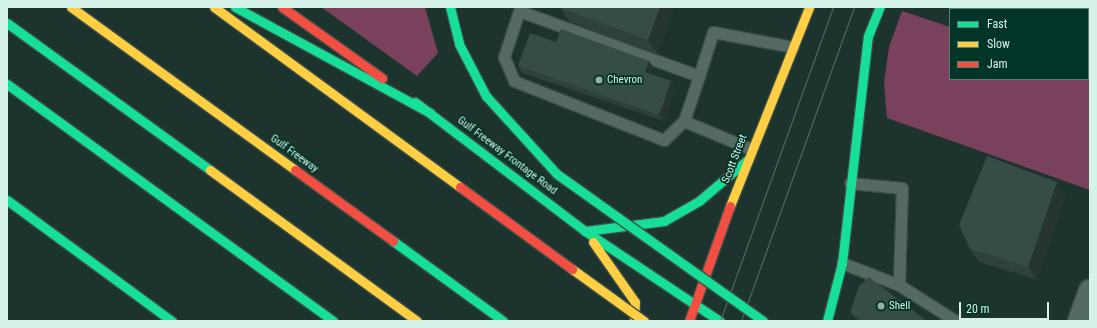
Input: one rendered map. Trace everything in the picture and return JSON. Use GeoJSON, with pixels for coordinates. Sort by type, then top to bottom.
{"type":"FeatureCollection","features":[{"type":"Feature","properties":{"kind":"main road","name":"Gulf Freeway"},"geometry":{"type":"LineString","coordinates":[[72,7],[503,321]]}},
{"type":"Feature","properties":{"kind":"main road"},"geometry":{"type":"LineString","coordinates":[[214,7],[644,321]]}},
{"type":"Feature","properties":{"kind":"main road"},"geometry":{"type":"LineString","coordinates":[[235,7],[430,113]]}},
{"type":"Feature","properties":{"kind":"main road","name":"Gulf Freeway Frontage Road"},"geometry":{"type":"LineString","coordinates":[[282,7],[430,113],[585,231],[720,321]]}},
{"type":"Feature","properties":{"kind":"main road"},"geometry":{"type":"LineString","coordinates":[[450,7],[460,44],[486,96],[557,174],[763,321]]}},
{"type":"Feature","properties":{"kind":"main road","name":"Scott Street"},"geometry":{"type":"LineString","coordinates":[[689,321],[749,154],[810,7]]}},
{"type":"Feature","properties":{"kind":"main road"},"geometry":{"type":"LineString","coordinates":[[827,321],[842,263],[868,36],[880,7]]}},
{"type":"Feature","properties":{"kind":"main road"},"geometry":{"type":"LineString","coordinates":[[7,23],[418,321]]}},
{"type":"Feature","properties":{"kind":"main road"},"geometry":{"type":"LineString","coordinates":[[7,84],[333,321]]}},
{"type":"Feature","properties":{"kind":"main road"},"geometry":{"type":"LineString","coordinates":[[634,321],[635,302],[585,231],[664,221],[699,201],[749,154]]}},
{"type":"Feature","properties":{"kind":"main road"},"geometry":{"type":"LineString","coordinates":[[7,200],[172,321]]}},
{"type":"Feature","properties":{"kind":"street"},"geometry":{"type":"LineString","coordinates":[[1079,321],[1090,291]]}},
{"type":"Feature","properties":{"kind":"lane"},"geometry":{"type":"LineString","coordinates":[[699,76],[519,11],[504,57],[514,81],[664,140],[684,121],[699,76],[713,32],[793,47]]}},
{"type":"Feature","properties":{"kind":"lane"},"geometry":{"type":"LineString","coordinates":[[684,121],[749,154]]}},
{"type":"Feature","properties":{"kind":"lane"},"geometry":{"type":"LineString","coordinates":[[850,183],[902,188],[898,285]]}},
{"type":"Feature","properties":{"kind":"lane"},"geometry":{"type":"LineString","coordinates":[[842,263],[898,285],[956,321]]}},
{"type":"Feature","properties":{"kind":"shaded area"},"geometry":{"type":"Polygon","coordinates":[[[321,7],[425,7],[438,53],[417,76],[321,7]]]}},
{"type":"Feature","properties":{"kind":"shaded area"},"geometry":{"type":"Polygon","coordinates":[[[902,11],[949,27],[949,80],[1089,80],[1090,74],[1090,190],[887,118],[884,82],[889,47],[902,11]]]}},
{"type":"Feature","properties":{"kind":"building"},"geometry":{"type":"Polygon","coordinates":[[[560,7],[660,7],[648,40],[560,7]]]}},
{"type":"Feature","properties":{"kind":"building"},"geometry":{"type":"Polygon","coordinates":[[[1090,7],[1090,22],[1089,8],[1060,8],[1090,7]]]}},
{"type":"Feature","properties":{"kind":"building","name":"Chevron"},"geometry":{"type":"Polygon","coordinates":[[[561,29],[649,61],[645,72],[671,81],[659,115],[518,66],[530,33],[556,42],[561,29]]]}},
{"type":"Feature","properties":{"kind":"building"},"geometry":{"type":"Polygon","coordinates":[[[987,156],[1057,182],[1028,267],[970,249],[959,225],[987,156]]]}},
{"type":"Feature","properties":{"kind":"building","name":"Shell"},"geometry":{"type":"Polygon","coordinates":[[[869,277],[927,321],[863,321],[850,312],[859,286],[869,277]]]}},
{"type":"Feature","properties":{"kind":"tram line"},"geometry":{"type":"LineString","coordinates":[[720,321],[833,7]]}},
{"type":"Feature","properties":{"kind":"tram line"},"geometry":{"type":"LineString","coordinates":[[741,321],[854,7]]}},
{"type":"Feature","properties":{"kind":"traffic: fast"},"geometry":{"type":"LineString","coordinates":[[235,7],[430,113]]}},
{"type":"Feature","properties":{"kind":"traffic: fast"},"geometry":{"type":"LineString","coordinates":[[450,7],[459,44],[486,96],[557,174],[763,321]]}},
{"type":"Feature","properties":{"kind":"traffic: fast"},"geometry":{"type":"LineString","coordinates":[[827,321],[842,263],[868,36],[880,7]]}},
{"type":"Feature","properties":{"kind":"traffic: fast"},"geometry":{"type":"LineString","coordinates":[[7,23],[210,170]]}},
{"type":"Feature","properties":{"kind":"traffic: fast"},"geometry":{"type":"LineString","coordinates":[[7,84],[333,321]]}},
{"type":"Feature","properties":{"kind":"traffic: fast"},"geometry":{"type":"LineString","coordinates":[[415,102],[585,231],[720,321]]}},
{"type":"Feature","properties":{"kind":"traffic: fast"},"geometry":{"type":"LineString","coordinates":[[585,231],[664,221],[699,201],[747,160]]}},
{"type":"Feature","properties":{"kind":"traffic: fast"},"geometry":{"type":"LineString","coordinates":[[7,200],[172,321]]}},
{"type":"Feature","properties":{"kind":"traffic: fast"},"geometry":{"type":"LineString","coordinates":[[393,241],[503,321]]}},
{"type":"Feature","properties":{"kind":"traffic: slow"},"geometry":{"type":"LineString","coordinates":[[71,7],[295,170]]}},
{"type":"Feature","properties":{"kind":"traffic: slow"},"geometry":{"type":"LineString","coordinates":[[214,7],[460,187]]}},
{"type":"Feature","properties":{"kind":"traffic: slow"},"geometry":{"type":"LineString","coordinates":[[730,206],[809,7]]}},
{"type":"Feature","properties":{"kind":"traffic: slow"},"geometry":{"type":"LineString","coordinates":[[210,170],[417,321]]}},
{"type":"Feature","properties":{"kind":"traffic: slow"},"geometry":{"type":"LineString","coordinates":[[593,242],[635,302],[634,321]]}},
{"type":"Feature","properties":{"kind":"traffic: slow"},"geometry":{"type":"LineString","coordinates":[[572,269],[644,321]]}},
{"type":"Feature","properties":{"kind":"traffic: jam"},"geometry":{"type":"LineString","coordinates":[[282,7],[382,78]]}},
{"type":"Feature","properties":{"kind":"traffic: jam"},"geometry":{"type":"LineString","coordinates":[[295,170],[393,241]]}},
{"type":"Feature","properties":{"kind":"traffic: jam"},"geometry":{"type":"LineString","coordinates":[[460,187],[572,269]]}},
{"type":"Feature","properties":{"kind":"traffic: jam"},"geometry":{"type":"LineString","coordinates":[[689,321],[730,206]]}},
{"type":"Feature","properties":{"kind":"place","name":"Chevron"},"geometry":{"type":"Point","coordinates":[599,80]}},
{"type":"Feature","properties":{"kind":"place","name":"Shell"},"geometry":{"type":"Point","coordinates":[881,306]}}]}
